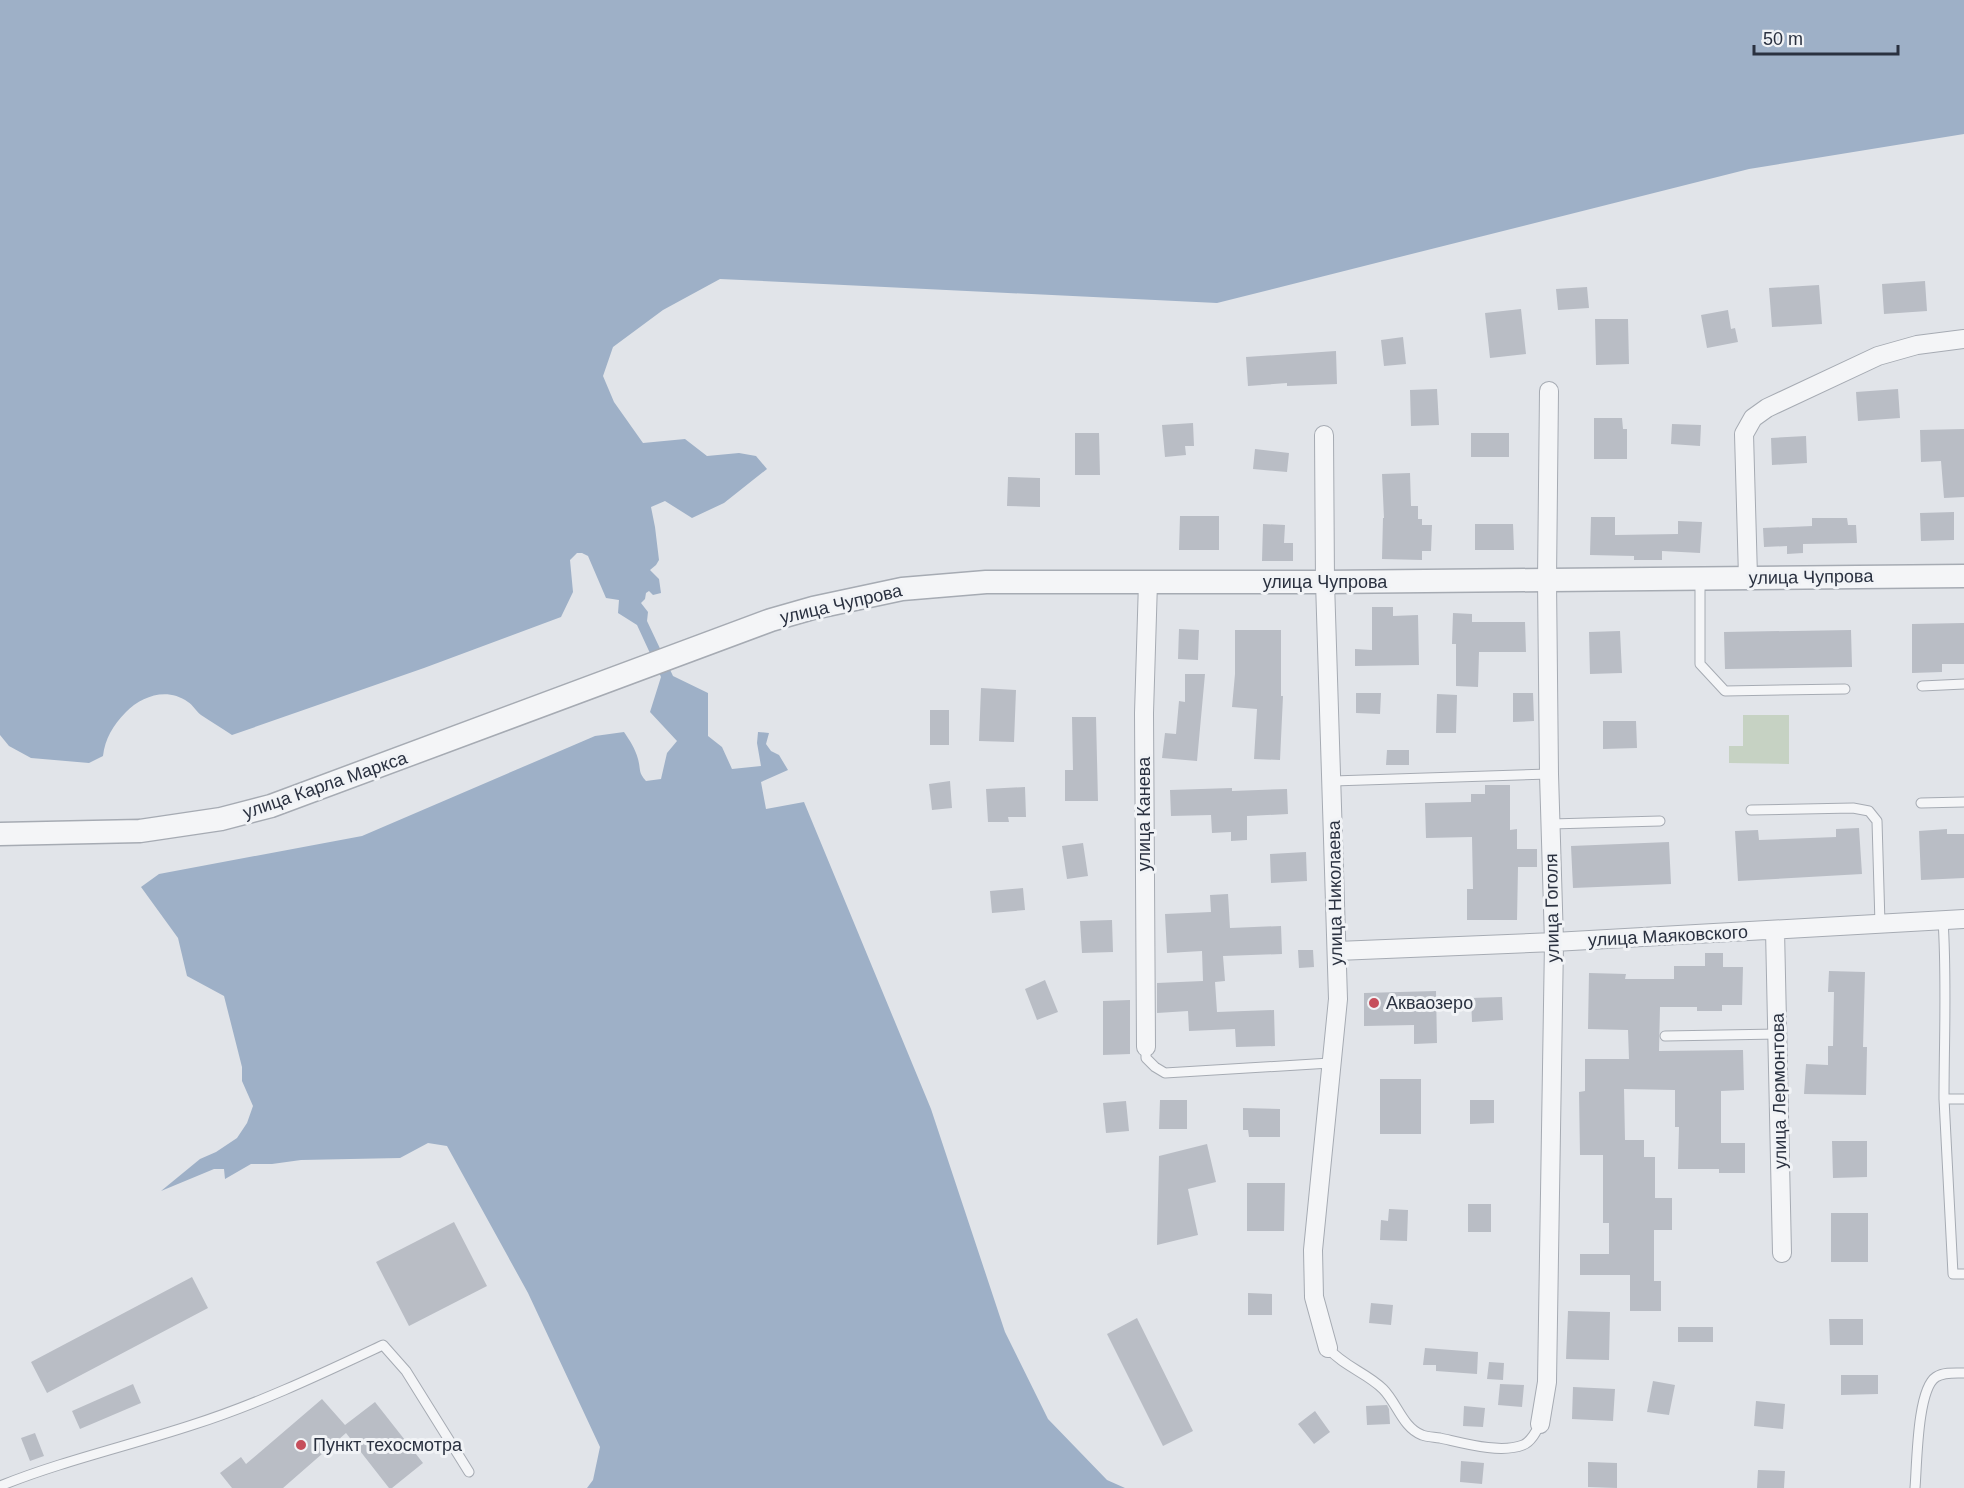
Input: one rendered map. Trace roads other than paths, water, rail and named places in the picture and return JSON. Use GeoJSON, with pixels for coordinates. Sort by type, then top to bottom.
{"type":"FeatureCollection","features":[{"type":"Feature","properties":{"kind":"street"},"geometry":{"type":"LineString","coordinates":[[1748,578],[1744,434],[1753,418],[1767,408],[1878,356],[1917,345],[1964,339]]}},
{"type":"Feature","properties":{"kind":"street","name":"улица Гоголя"},"geometry":{"type":"LineString","coordinates":[[1540,1424],[1547,1382],[1554,942],[1547,580],[1549,391]]}},
{"type":"Feature","properties":{"kind":"street","name":"улица Николаева"},"geometry":{"type":"LineString","coordinates":[[1324,435],[1325,582],[1338,999],[1313,1251],[1314,1298],[1328,1348]]}},
{"type":"Feature","properties":{"kind":"street","name":"улица Чупрова"},"geometry":{"type":"LineString","coordinates":[[637,671],[771,620],[813,608],[902,589],[986,582],[1325,582],[1964,576]]}},
{"type":"Feature","properties":{"kind":"street","name":"улица Канева"},"geometry":{"type":"LineString","coordinates":[[1146,1047],[1144,713],[1148,582]]}},
{"type":"Feature","properties":{"kind":"street","name":"улица Карла Маркса"},"geometry":{"type":"LineString","coordinates":[[0,834],[140,831],[231,817],[305,795],[637,671]]}},
{"type":"Feature","properties":{"kind":"street","name":"улица Маяковского"},"geometry":{"type":"LineString","coordinates":[[1337,951],[1554,942],[1964,919]]}},
{"type":"Feature","properties":{"kind":"street","name":"улица Лермонтова"},"geometry":{"type":"LineString","coordinates":[[1775,930],[1782,1253]]}},
{"type":"Feature","properties":{"kind":"lane"},"geometry":{"type":"LineString","coordinates":[[1700,579],[1700,664],[1725,691],[1845,689]]}},
{"type":"Feature","properties":{"kind":"lane"},"geometry":{"type":"LineString","coordinates":[[1922,686],[1964,684]]}},
{"type":"Feature","properties":{"kind":"lane"},"geometry":{"type":"LineString","coordinates":[[1333,781],[1549,774]]}},
{"type":"Feature","properties":{"kind":"lane"},"geometry":{"type":"LineString","coordinates":[[1921,803],[1964,802]]}},
{"type":"Feature","properties":{"kind":"lane"},"geometry":{"type":"LineString","coordinates":[[1751,810],[1853,808],[1869,811],[1876,821],[1880,924]]}},
{"type":"Feature","properties":{"kind":"lane"},"geometry":{"type":"LineString","coordinates":[[1551,824],[1660,820]]}},
{"type":"Feature","properties":{"kind":"lane"},"geometry":{"type":"LineString","coordinates":[[1943,920],[1946,961],[1944,1099],[1953,1274],[1964,1274]]}},
{"type":"Feature","properties":{"kind":"lane"},"geometry":{"type":"LineString","coordinates":[[1665,1036],[1778,1034]]}},
{"type":"Feature","properties":{"kind":"lane"},"geometry":{"type":"LineString","coordinates":[[1146,1047],[1146,1058],[1166,1073],[1330,1063]]}},
{"type":"Feature","properties":{"kind":"lane"},"geometry":{"type":"LineString","coordinates":[[1944,1099],[1964,1099]]}},
{"type":"Feature","properties":{"kind":"lane"},"geometry":{"type":"LineString","coordinates":[[0,1486],[39,1470],[194,1424],[325,1372],[383,1345],[406,1371],[469,1472]]}},
{"type":"Feature","properties":{"kind":"lane"},"geometry":{"type":"LineString","coordinates":[[1328,1348],[1336,1359],[1383,1389],[1408,1425],[1421,1435],[1484,1447],[1507,1448],[1523,1445],[1533,1437],[1540,1424]]}},
{"type":"Feature","properties":{"kind":"lane"},"geometry":{"type":"LineString","coordinates":[[1915,1488],[1921,1411],[1925,1392],[1935,1378],[1949,1373],[1964,1373]]}},
{"type":"Feature","properties":{"kind":"water"},"geometry":{"type":"Polygon","coordinates":[[[0,0],[1964,0],[1964,134],[1749,169],[1217,303],[720,279],[663,310],[613,347],[603,376],[614,402],[643,443],[685,439],[707,456],[739,453],[756,456],[767,469],[724,503],[692,518],[665,501],[651,507],[659,560],[650,570],[659,579],[661,593],[653,595],[649,591],[641,603],[648,612],[647,621],[673,676],[708,693],[708,736],[722,747],[732,769],[761,766],[757,743],[758,732],[769,733],[766,744],[771,751],[779,755],[788,770],[761,782],[766,809],[804,802],[931,1109],[1005,1332],[1048,1419],[1107,1480],[1125,1488],[587,1488],[593,1480],[600,1447],[528,1293],[447,1146],[428,1143],[400,1158],[301,1160],[251,1164],[225,1179],[224,1169],[214,1169],[161,1191],[200,1159],[216,1152],[237,1138],[247,1123],[253,1106],[242,1081],[242,1067],[224,996],[187,976],[178,938],[141,887],[159,874],[362,836],[595,736],[624,732],[635,751],[643,778],[646,781],[661,779],[667,753],[677,741],[650,712],[661,677],[637,625],[618,613],[619,600],[606,598],[588,556],[577,553],[570,560],[573,592],[561,617],[232,735],[201,715],[180,697],[163,694],[147,698],[132,706],[110,732],[103,756],[89,763],[31,758],[9,746],[0,735],[0,0]]]}},
{"type":"Feature","properties":{"kind":"place","name":"Акваозеро"},"geometry":{"type":"Point","coordinates":[1374,1003]}},
{"type":"Feature","properties":{"kind":"place","name":"Пункт техосмотра"},"geometry":{"type":"Point","coordinates":[301,1445]}}]}
